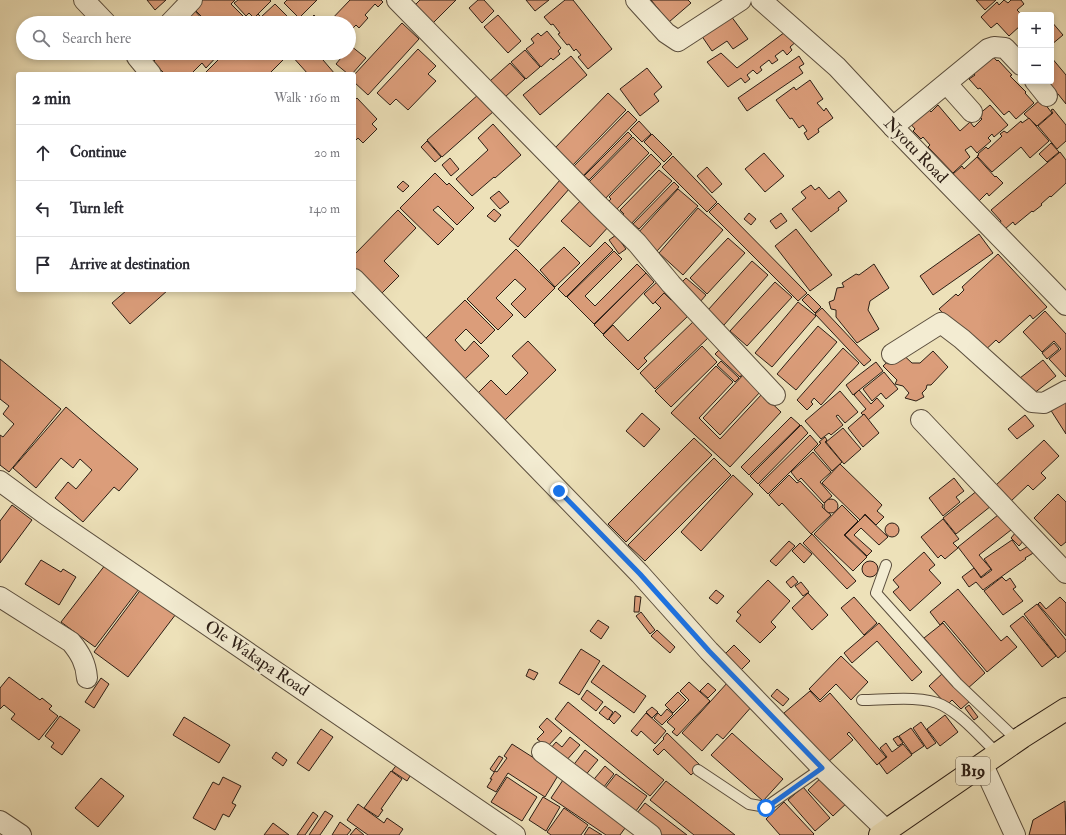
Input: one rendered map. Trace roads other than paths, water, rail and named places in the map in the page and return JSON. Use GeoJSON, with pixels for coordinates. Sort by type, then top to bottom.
{"type":"FeatureCollection","features":[{"type":"Feature","properties":{"kind":"highway","name":"B19"},"geometry":{"type":"LineString","coordinates":[[883,832],[1017,740],[1066,709]]}},
{"type":"Feature","properties":{"kind":"street"},"geometry":{"type":"LineString","coordinates":[[84,0],[99,16]]}},
{"type":"Feature","properties":{"kind":"street"},"geometry":{"type":"LineString","coordinates":[[177,16],[192,0]]}},
{"type":"Feature","properties":{"kind":"street"},"geometry":{"type":"LineString","coordinates":[[397,0],[637,243],[671,284],[775,395]]}},
{"type":"Feature","properties":{"kind":"street"},"geometry":{"type":"LineString","coordinates":[[636,0],[666,33],[678,41],[741,0]]}},
{"type":"Feature","properties":{"kind":"street","name":"Nyotu Road"},"geometry":{"type":"LineString","coordinates":[[761,0],[838,67],[893,127],[1066,305]]}},
{"type":"Feature","properties":{"kind":"street"},"geometry":{"type":"LineString","coordinates":[[893,127],[988,49],[994,47],[1005,48],[1018,62]]}},
{"type":"Feature","properties":{"kind":"street"},"geometry":{"type":"LineString","coordinates":[[141,60],[150,72]]}},
{"type":"Feature","properties":{"kind":"street"},"geometry":{"type":"LineString","coordinates":[[947,84],[972,112]]}},
{"type":"Feature","properties":{"kind":"street"},"geometry":{"type":"LineString","coordinates":[[356,281],[640,574],[709,651],[883,832]]}},
{"type":"Feature","properties":{"kind":"street"},"geometry":{"type":"LineString","coordinates":[[892,354],[941,323],[962,339],[1032,402],[1044,403],[1066,391]]}},
{"type":"Feature","properties":{"kind":"street"},"geometry":{"type":"LineString","coordinates":[[921,420],[1066,573]]}},
{"type":"Feature","properties":{"kind":"street","name":"Ole Wakapa Road"},"geometry":{"type":"LineString","coordinates":[[0,481],[45,514],[516,835]]}},
{"type":"Feature","properties":{"kind":"street"},"geometry":{"type":"LineString","coordinates":[[0,597],[71,642],[79,652],[86,666],[87,678]]}},
{"type":"Feature","properties":{"kind":"street"},"geometry":{"type":"LineString","coordinates":[[542,752],[651,835]]}},
{"type":"Feature","properties":{"kind":"street"},"geometry":{"type":"LineString","coordinates":[[990,759],[1015,835]]}},
{"type":"Feature","properties":{"kind":"street"},"geometry":{"type":"LineString","coordinates":[[0,821],[21,835]]}},
{"type":"Feature","properties":{"kind":"lane"},"geometry":{"type":"LineString","coordinates":[[886,565],[876,593],[957,683],[1017,740]]}},
{"type":"Feature","properties":{"kind":"lane"},"geometry":{"type":"LineString","coordinates":[[862,700],[921,700],[941,704],[962,720],[990,759]]}},
{"type":"Feature","properties":{"kind":"lane"},"geometry":{"type":"LineString","coordinates":[[698,770],[749,804],[766,808],[822,768]]}}]}
